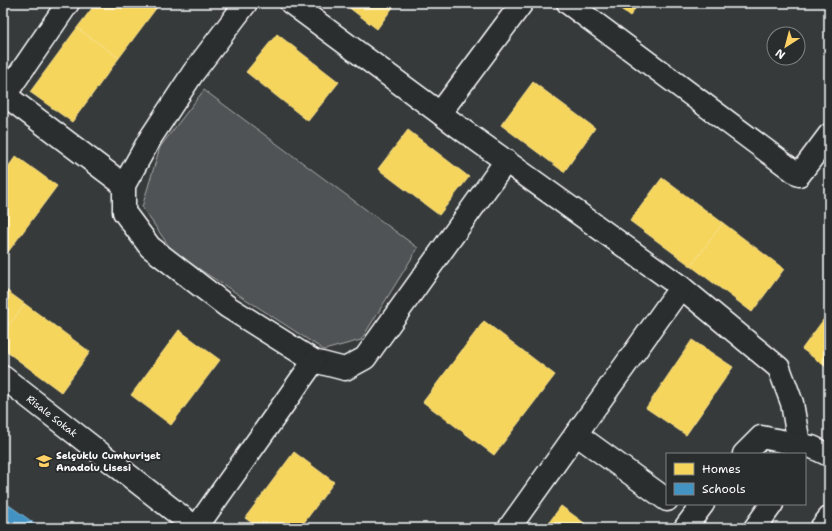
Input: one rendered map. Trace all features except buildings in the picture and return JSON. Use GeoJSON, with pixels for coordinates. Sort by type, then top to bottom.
{"type":"FeatureCollection","features":[{"type":"Feature","properties":{"kind":"street"},"geometry":{"type":"LineString","coordinates":[[68,3],[4,96],[124,185]]}},
{"type":"Feature","properties":{"kind":"street"},"geometry":{"type":"LineString","coordinates":[[246,3],[193,73],[152,137],[124,185],[124,212],[150,247],[228,308],[314,360],[345,369],[365,358],[506,161]]}},
{"type":"Feature","properties":{"kind":"street"},"geometry":{"type":"LineString","coordinates":[[291,3],[440,113],[681,287],[779,368],[811,451]]}},
{"type":"Feature","properties":{"kind":"street"},"geometry":{"type":"LineString","coordinates":[[440,113],[522,3]]}},
{"type":"Feature","properties":{"kind":"street"},"geometry":{"type":"LineString","coordinates":[[568,3],[799,175],[829,135]]}},
{"type":"Feature","properties":{"kind":"street"},"geometry":{"type":"LineString","coordinates":[[509,528],[681,287]]}},
{"type":"Feature","properties":{"kind":"street"},"geometry":{"type":"LineString","coordinates":[[196,528],[314,360]]}},
{"type":"Feature","properties":{"kind":"street","name":"Risale Sokak"},"geometry":{"type":"LineString","coordinates":[[3,377],[196,528]]}},
{"type":"Feature","properties":{"kind":"street"},"geometry":{"type":"LineString","coordinates":[[576,434],[666,499]]}},
{"type":"Feature","properties":{"kind":"street"},"geometry":{"type":"LineString","coordinates":[[745,453],[761,436],[811,451]]}},
{"type":"Feature","properties":{"kind":"street"},"geometry":{"type":"LineString","coordinates":[[675,505],[694,517]]}},
{"type":"Feature","properties":{"kind":"street"},"geometry":{"type":"LineString","coordinates":[[755,528],[771,505]]}},
{"type":"Feature","properties":{"kind":"street"},"geometry":{"type":"LineString","coordinates":[[821,528],[829,518]]}},
{"type":"Feature","properties":{"kind":"shaded area"},"geometry":{"type":"Polygon","coordinates":[[[204,90],[418,248],[361,340],[324,350],[173,252],[142,207],[160,147],[204,90]]]}},
{"type":"Feature","properties":{"kind":"place","name":"Selçuklu Cumhuriyet Anadolu Lisesi"},"geometry":{"type":"Point","coordinates":[44,461]}}]}
